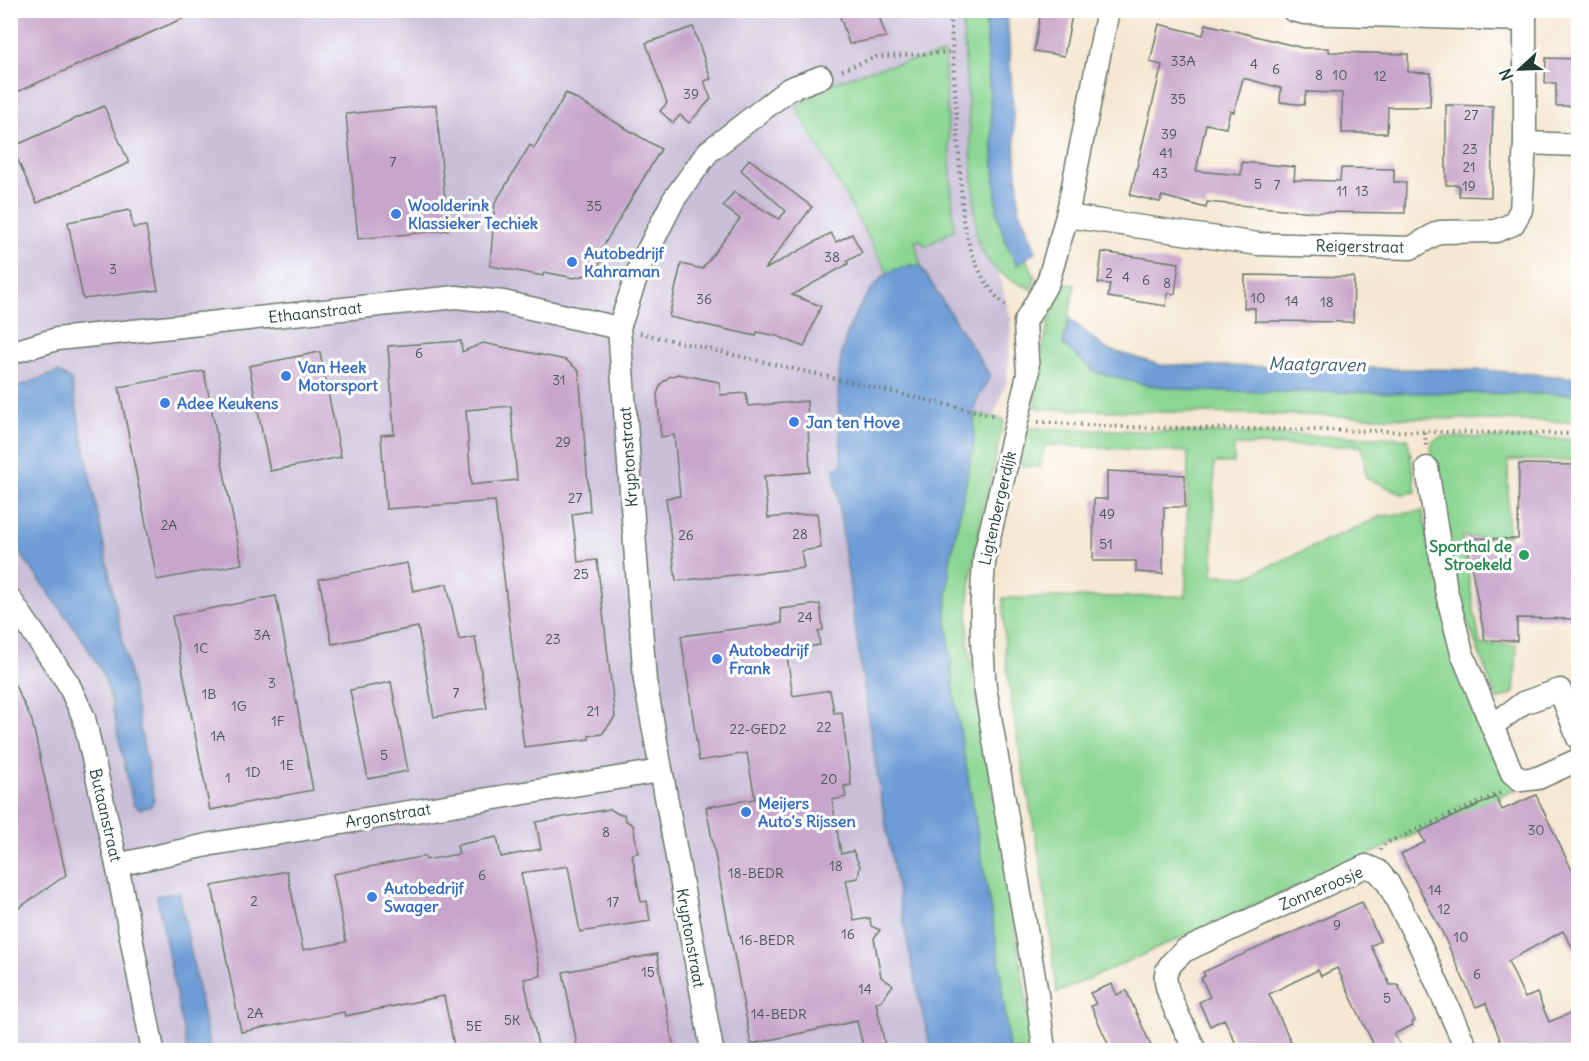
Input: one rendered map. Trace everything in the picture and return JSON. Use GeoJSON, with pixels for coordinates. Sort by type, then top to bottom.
{"type":"FeatureCollection","features":[{"type":"Feature","properties":{"kind":"street"},"geometry":{"type":"LineString","coordinates":[[1025,322],[1048,282],[1066,216],[1108,10]]}},
{"type":"Feature","properties":{"kind":"street"},"geometry":{"type":"LineString","coordinates":[[1293,10],[1305,14],[1525,15]]}},
{"type":"Feature","properties":{"kind":"street","name":"Reigerstraat"},"geometry":{"type":"LineString","coordinates":[[1066,216],[1258,244],[1411,248],[1439,232],[1496,231],[1513,224],[1521,210],[1525,143],[1525,15]]}},
{"type":"Feature","properties":{"kind":"street","name":"Kryptonstraat"},"geometry":{"type":"LineString","coordinates":[[712,1050],[645,681],[619,328],[640,266],[674,199],[708,152],[789,89],[821,77]]}},
{"type":"Feature","properties":{"kind":"street"},"geometry":{"type":"LineString","coordinates":[[1525,143],[1578,145]]}},
{"type":"Feature","properties":{"kind":"street","name":"Ethaanstraat"},"geometry":{"type":"LineString","coordinates":[[10,353],[57,339],[456,297],[503,302],[619,328]]}},
{"type":"Feature","properties":{"kind":"street","name":"Ligtenbergerdijk"},"geometry":{"type":"LineString","coordinates":[[1025,322],[1028,375],[985,554],[981,649],[986,698],[1037,994],[1044,1050]]}},
{"type":"Feature","properties":{"kind":"street"},"geometry":{"type":"LineString","coordinates":[[1427,468],[1446,590],[1462,653],[1512,773],[1521,780],[1530,780],[1578,760]]}},
{"type":"Feature","properties":{"kind":"street","name":"Butaanstraat"},"geometry":{"type":"LineString","coordinates":[[10,599],[68,683],[84,718],[117,865],[153,1050]]}},
{"type":"Feature","properties":{"kind":"street"},"geometry":{"type":"LineString","coordinates":[[1491,726],[1523,703],[1560,690],[1573,705],[1578,738]]}},
{"type":"Feature","properties":{"kind":"street","name":"Argonstraat"},"geometry":{"type":"LineString","coordinates":[[117,865],[212,844],[660,771]]}},
{"type":"Feature","properties":{"kind":"street","name":"Zonneroosje"},"geometry":{"type":"LineString","coordinates":[[1195,1050],[1168,989],[1165,975],[1171,962],[1184,951],[1366,866],[1378,871],[1388,883],[1423,951],[1467,1050]]}},
{"type":"Feature","properties":{"kind":"path"},"geometry":{"type":"LineString","coordinates":[[950,10],[963,219],[969,249],[977,268],[996,298],[1025,322]]}},
{"type":"Feature","properties":{"kind":"path"},"geometry":{"type":"LineString","coordinates":[[821,77],[876,57],[953,52]]}},
{"type":"Feature","properties":{"kind":"path"},"geometry":{"type":"LineString","coordinates":[[619,328],[978,413]]}},
{"type":"Feature","properties":{"kind":"path"},"geometry":{"type":"LineString","coordinates":[[1017,420],[1121,427],[1578,434]]}},
{"type":"Feature","properties":{"kind":"path"},"geometry":{"type":"LineString","coordinates":[[1366,866],[1386,843],[1500,793],[1512,773]]}},
{"type":"Feature","properties":{"kind":"shaded area"},"geometry":{"type":"Polygon","coordinates":[[[10,11],[987,11],[995,261],[1011,319],[1007,382],[953,515],[942,632],[1000,1050],[11,1050],[10,11]]]}},
{"type":"Feature","properties":{"kind":"green space"},"geometry":{"type":"Polygon","coordinates":[[[962,11],[985,11],[995,185],[1018,264],[1026,258],[1035,277],[1032,289],[1013,281],[998,271],[986,257],[977,239],[962,11]]]}},
{"type":"Feature","properties":{"kind":"green space"},"geometry":{"type":"Polygon","coordinates":[[[944,54],[954,230],[926,246],[920,240],[915,242],[921,267],[911,265],[888,273],[796,106],[830,87],[829,84],[874,69],[944,54]]]}},
{"type":"Feature","properties":{"kind":"green space"},"geometry":{"type":"Polygon","coordinates":[[[1058,282],[1075,285],[1063,344],[1095,372],[1143,384],[1197,391],[1578,394],[1578,422],[1043,409],[1035,406],[1036,379],[1058,282]]]}},
{"type":"Feature","properties":{"kind":"green space"},"geometry":{"type":"Polygon","coordinates":[[[974,413],[1004,419],[974,558],[970,586],[968,643],[1025,990],[1032,1050],[1009,1050],[1001,985],[949,656],[947,585],[973,438],[974,413]]]}},
{"type":"Feature","properties":{"kind":"green space"},"geometry":{"type":"Polygon","coordinates":[[[1028,428],[1408,438],[1416,492],[1403,494],[1366,478],[1362,446],[1234,445],[1234,463],[1214,463],[1213,575],[1247,576],[1382,516],[1423,511],[1429,548],[1523,786],[1057,993],[1043,877],[1009,689],[1003,598],[1186,596],[1188,452],[1045,445],[1040,467],[1024,466],[1015,458],[1021,434],[1028,428]]]}},
{"type":"Feature","properties":{"kind":"green space"},"geometry":{"type":"Polygon","coordinates":[[[1441,437],[1578,439],[1578,461],[1508,460],[1508,537],[1462,537],[1480,644],[1517,645],[1514,693],[1497,700],[1451,578],[1431,447],[1433,441],[1441,437]]]}},
{"type":"Feature","properties":{"kind":"water"},"geometry":{"type":"Polygon","coordinates":[[[985,11],[1007,11],[1019,208],[1036,251],[1017,265],[1005,241],[997,212],[985,11]]]}},
{"type":"Feature","properties":{"kind":"water"},"geometry":{"type":"Polygon","coordinates":[[[911,265],[921,267],[990,376],[976,402],[974,444],[950,561],[946,610],[954,695],[999,958],[1009,1050],[931,1050],[887,833],[853,613],[834,467],[842,466],[838,401],[845,340],[853,320],[875,285],[889,272],[911,265]]]}},
{"type":"Feature","properties":{"kind":"water"},"geometry":{"type":"Polygon","coordinates":[[[1070,319],[1106,349],[1161,365],[1486,370],[1578,378],[1578,394],[1197,391],[1143,384],[1095,372],[1063,344],[1070,319]]]}},
{"type":"Feature","properties":{"kind":"water"},"geometry":{"type":"Polygon","coordinates":[[[58,372],[71,380],[154,799],[151,806],[140,809],[133,804],[109,691],[101,670],[83,640],[11,540],[11,389],[58,372]]]}},
{"type":"Feature","properties":{"kind":"water"},"geometry":{"type":"Polygon","coordinates":[[[179,892],[210,1050],[187,1050],[157,896],[179,892]]]}},
{"type":"Feature","properties":{"kind":"building"},"geometry":{"type":"Polygon","coordinates":[[[10,10],[202,10],[10,95],[10,10]]]}},
{"type":"Feature","properties":{"kind":"building"},"geometry":{"type":"Polygon","coordinates":[[[838,10],[877,10],[886,37],[849,44],[838,10]]]}},
{"type":"Feature","properties":{"kind":"building"},"geometry":{"type":"Polygon","coordinates":[[[1041,10],[1073,10],[1064,56],[1034,51],[1041,10]]]}},
{"type":"Feature","properties":{"kind":"building"},"geometry":{"type":"Polygon","coordinates":[[[1159,24],[1203,35],[1206,24],[1303,48],[1329,48],[1329,52],[1408,54],[1408,72],[1431,73],[1430,107],[1388,107],[1387,133],[1342,133],[1342,93],[1306,92],[1304,105],[1280,102],[1281,88],[1243,78],[1234,112],[1230,111],[1226,128],[1206,124],[1196,171],[1241,175],[1242,162],[1295,167],[1294,180],[1340,181],[1341,168],[1394,169],[1394,182],[1406,182],[1405,213],[1314,212],[1207,202],[1206,208],[1162,196],[1160,202],[1130,195],[1162,65],[1150,62],[1159,24]]]}},
{"type":"Feature","properties":{"kind":"building"},"geometry":{"type":"Polygon","coordinates":[[[693,27],[711,79],[704,81],[711,99],[689,123],[680,115],[673,123],[660,111],[667,103],[646,43],[693,27]]]}},
{"type":"Feature","properties":{"kind":"building"},"geometry":{"type":"Polygon","coordinates":[[[1546,58],[1578,59],[1578,106],[1556,106],[1556,83],[1545,83],[1546,58]]]}},
{"type":"Feature","properties":{"kind":"building"},"geometry":{"type":"Polygon","coordinates":[[[566,93],[661,149],[596,258],[603,260],[590,274],[574,278],[544,272],[543,276],[490,266],[495,203],[530,145],[534,148],[566,93]]]}},
{"type":"Feature","properties":{"kind":"building"},"geometry":{"type":"Polygon","coordinates":[[[436,105],[448,230],[358,239],[346,114],[436,105]]]}},
{"type":"Feature","properties":{"kind":"building"},"geometry":{"type":"Polygon","coordinates":[[[1446,105],[1493,106],[1491,197],[1459,196],[1459,185],[1446,185],[1446,105]]]}},
{"type":"Feature","properties":{"kind":"building"},"geometry":{"type":"Polygon","coordinates":[[[104,106],[129,163],[37,203],[12,147],[104,106]]]}},
{"type":"Feature","properties":{"kind":"building"},"geometry":{"type":"Polygon","coordinates":[[[749,159],[812,207],[764,270],[831,233],[836,242],[852,234],[862,253],[847,261],[848,264],[792,295],[821,306],[804,347],[777,336],[757,332],[756,336],[669,317],[681,264],[702,269],[740,219],[723,206],[734,192],[779,219],[786,211],[741,170],[749,159]]]}},
{"type":"Feature","properties":{"kind":"building"},"geometry":{"type":"Polygon","coordinates":[[[130,210],[133,228],[146,226],[158,290],[83,299],[68,222],[130,210]]]}},
{"type":"Feature","properties":{"kind":"building"},"geometry":{"type":"Polygon","coordinates":[[[1102,252],[1179,263],[1175,294],[1168,293],[1166,306],[1108,297],[1110,284],[1098,283],[1102,252]]]}},
{"type":"Feature","properties":{"kind":"building"},"geometry":{"type":"Polygon","coordinates":[[[1245,275],[1354,277],[1353,322],[1255,321],[1255,308],[1244,308],[1245,275]]]}},
{"type":"Feature","properties":{"kind":"building"},"geometry":{"type":"Polygon","coordinates":[[[461,341],[462,352],[483,343],[566,360],[579,371],[590,511],[572,514],[578,562],[597,560],[615,717],[602,734],[589,736],[589,739],[524,747],[495,501],[386,509],[381,435],[394,434],[388,346],[461,341]],[[511,406],[466,410],[471,485],[517,480],[511,406]]]}},
{"type":"Feature","properties":{"kind":"building"},"geometry":{"type":"Polygon","coordinates":[[[320,352],[341,457],[270,471],[249,366],[320,352]]]}},
{"type":"Feature","properties":{"kind":"building"},"geometry":{"type":"Polygon","coordinates":[[[204,371],[242,564],[157,580],[119,387],[204,371]]]}},
{"type":"Feature","properties":{"kind":"building"},"geometry":{"type":"Polygon","coordinates":[[[678,374],[719,382],[721,395],[746,393],[748,406],[807,401],[810,472],[764,476],[768,518],[817,513],[821,548],[801,551],[804,568],[676,581],[666,498],[680,496],[674,435],[661,437],[657,394],[661,384],[669,377],[678,374]]]}},
{"type":"Feature","properties":{"kind":"building","name":"Sporthal de Stroekeld"},"geometry":{"type":"Polygon","coordinates":[[[1519,464],[1578,465],[1578,619],[1517,618],[1517,641],[1485,640],[1466,538],[1518,539],[1519,464]]]}},
{"type":"Feature","properties":{"kind":"building"},"geometry":{"type":"Polygon","coordinates":[[[1107,471],[1185,475],[1185,507],[1164,507],[1163,574],[1136,572],[1136,561],[1093,561],[1094,499],[1107,499],[1107,471]]]}},
{"type":"Feature","properties":{"kind":"building"},"geometry":{"type":"Polygon","coordinates":[[[407,563],[413,591],[447,584],[459,640],[475,637],[487,708],[434,717],[418,627],[332,644],[319,579],[407,563]]]}},
{"type":"Feature","properties":{"kind":"building"},"geometry":{"type":"Polygon","coordinates":[[[276,596],[313,790],[210,810],[172,616],[276,596]]]}},
{"type":"Feature","properties":{"kind":"building"},"geometry":{"type":"Polygon","coordinates":[[[820,604],[823,630],[818,631],[820,645],[786,650],[793,696],[830,690],[834,713],[842,712],[851,785],[844,786],[846,797],[832,800],[841,854],[853,851],[860,866],[858,878],[846,880],[854,921],[870,918],[871,926],[880,930],[874,938],[881,977],[893,985],[881,1001],[876,1002],[886,1050],[864,1050],[857,1021],[751,1044],[706,807],[755,799],[747,753],[699,761],[681,636],[782,623],[780,609],[820,604]]]}},
{"type":"Feature","properties":{"kind":"building"},"geometry":{"type":"Polygon","coordinates":[[[10,675],[32,721],[66,875],[10,914],[10,675]]]}},
{"type":"Feature","properties":{"kind":"building"},"geometry":{"type":"Polygon","coordinates":[[[391,682],[408,771],[368,779],[350,690],[391,682]]]}},
{"type":"Feature","properties":{"kind":"building"},"geometry":{"type":"Polygon","coordinates":[[[1536,795],[1578,883],[1578,957],[1563,931],[1508,961],[1525,998],[1537,993],[1549,1022],[1578,1010],[1578,1050],[1504,1050],[1486,1003],[1476,1007],[1442,932],[1401,854],[1425,842],[1419,832],[1496,797],[1502,810],[1536,795]]]}},
{"type":"Feature","properties":{"kind":"building"},"geometry":{"type":"Polygon","coordinates":[[[610,809],[618,814],[624,814],[625,820],[633,825],[638,853],[632,854],[641,902],[647,901],[650,921],[580,932],[568,866],[521,873],[541,976],[524,979],[539,1050],[455,1050],[444,996],[345,1016],[344,1012],[241,1032],[212,886],[287,871],[303,950],[346,942],[333,874],[425,856],[426,860],[459,854],[457,845],[497,837],[501,857],[541,849],[536,822],[610,809]]]}},
{"type":"Feature","properties":{"kind":"building"},"geometry":{"type":"Polygon","coordinates":[[[1362,902],[1380,941],[1371,946],[1390,985],[1398,985],[1415,1021],[1412,1022],[1413,1025],[1394,1034],[1400,1045],[1388,1050],[1376,1050],[1337,968],[1321,976],[1318,970],[1269,994],[1291,1042],[1283,1046],[1285,1050],[1239,1050],[1224,1019],[1210,1026],[1199,1002],[1210,997],[1201,978],[1205,976],[1203,972],[1362,902]]]}},
{"type":"Feature","properties":{"kind":"building"},"geometry":{"type":"Polygon","coordinates":[[[657,954],[674,1050],[578,1050],[563,972],[657,954]]]}},
{"type":"Feature","properties":{"kind":"building"},"geometry":{"type":"Polygon","coordinates":[[[1112,984],[1117,995],[1126,990],[1153,1050],[1111,1050],[1091,1006],[1096,1004],[1090,993],[1112,984]]]}},
{"type":"Feature","properties":{"kind":"place","name":"Woolderink Klassieker Techiek"},"geometry":{"type":"Point","coordinates":[396,214]}},
{"type":"Feature","properties":{"kind":"place","name":"Autobedrijf Kahraman"},"geometry":{"type":"Point","coordinates":[572,262]}},
{"type":"Feature","properties":{"kind":"place","name":"Van Heek Motorsport"},"geometry":{"type":"Point","coordinates":[286,376]}},
{"type":"Feature","properties":{"kind":"place","name":"Adee Keukens"},"geometry":{"type":"Point","coordinates":[165,403]}},
{"type":"Feature","properties":{"kind":"place","name":"Jan ten Hove"},"geometry":{"type":"Point","coordinates":[794,422]}},
{"type":"Feature","properties":{"kind":"place","name":"Sporthal de Stroekeld"},"geometry":{"type":"Point","coordinates":[1524,555]}},
{"type":"Feature","properties":{"kind":"place","name":"Autobedrijf Frank"},"geometry":{"type":"Point","coordinates":[717,659]}},
{"type":"Feature","properties":{"kind":"place","name":"Meijers Auto's Rijssen"},"geometry":{"type":"Point","coordinates":[746,812]}},
{"type":"Feature","properties":{"kind":"place","name":"Autobedrijf Swager"},"geometry":{"type":"Point","coordinates":[372,897]}},
{"type":"Feature","properties":{"kind":"water label","name":"Maatgraven"},"geometry":{"type":"Point","coordinates":[1317,364]}}]}
